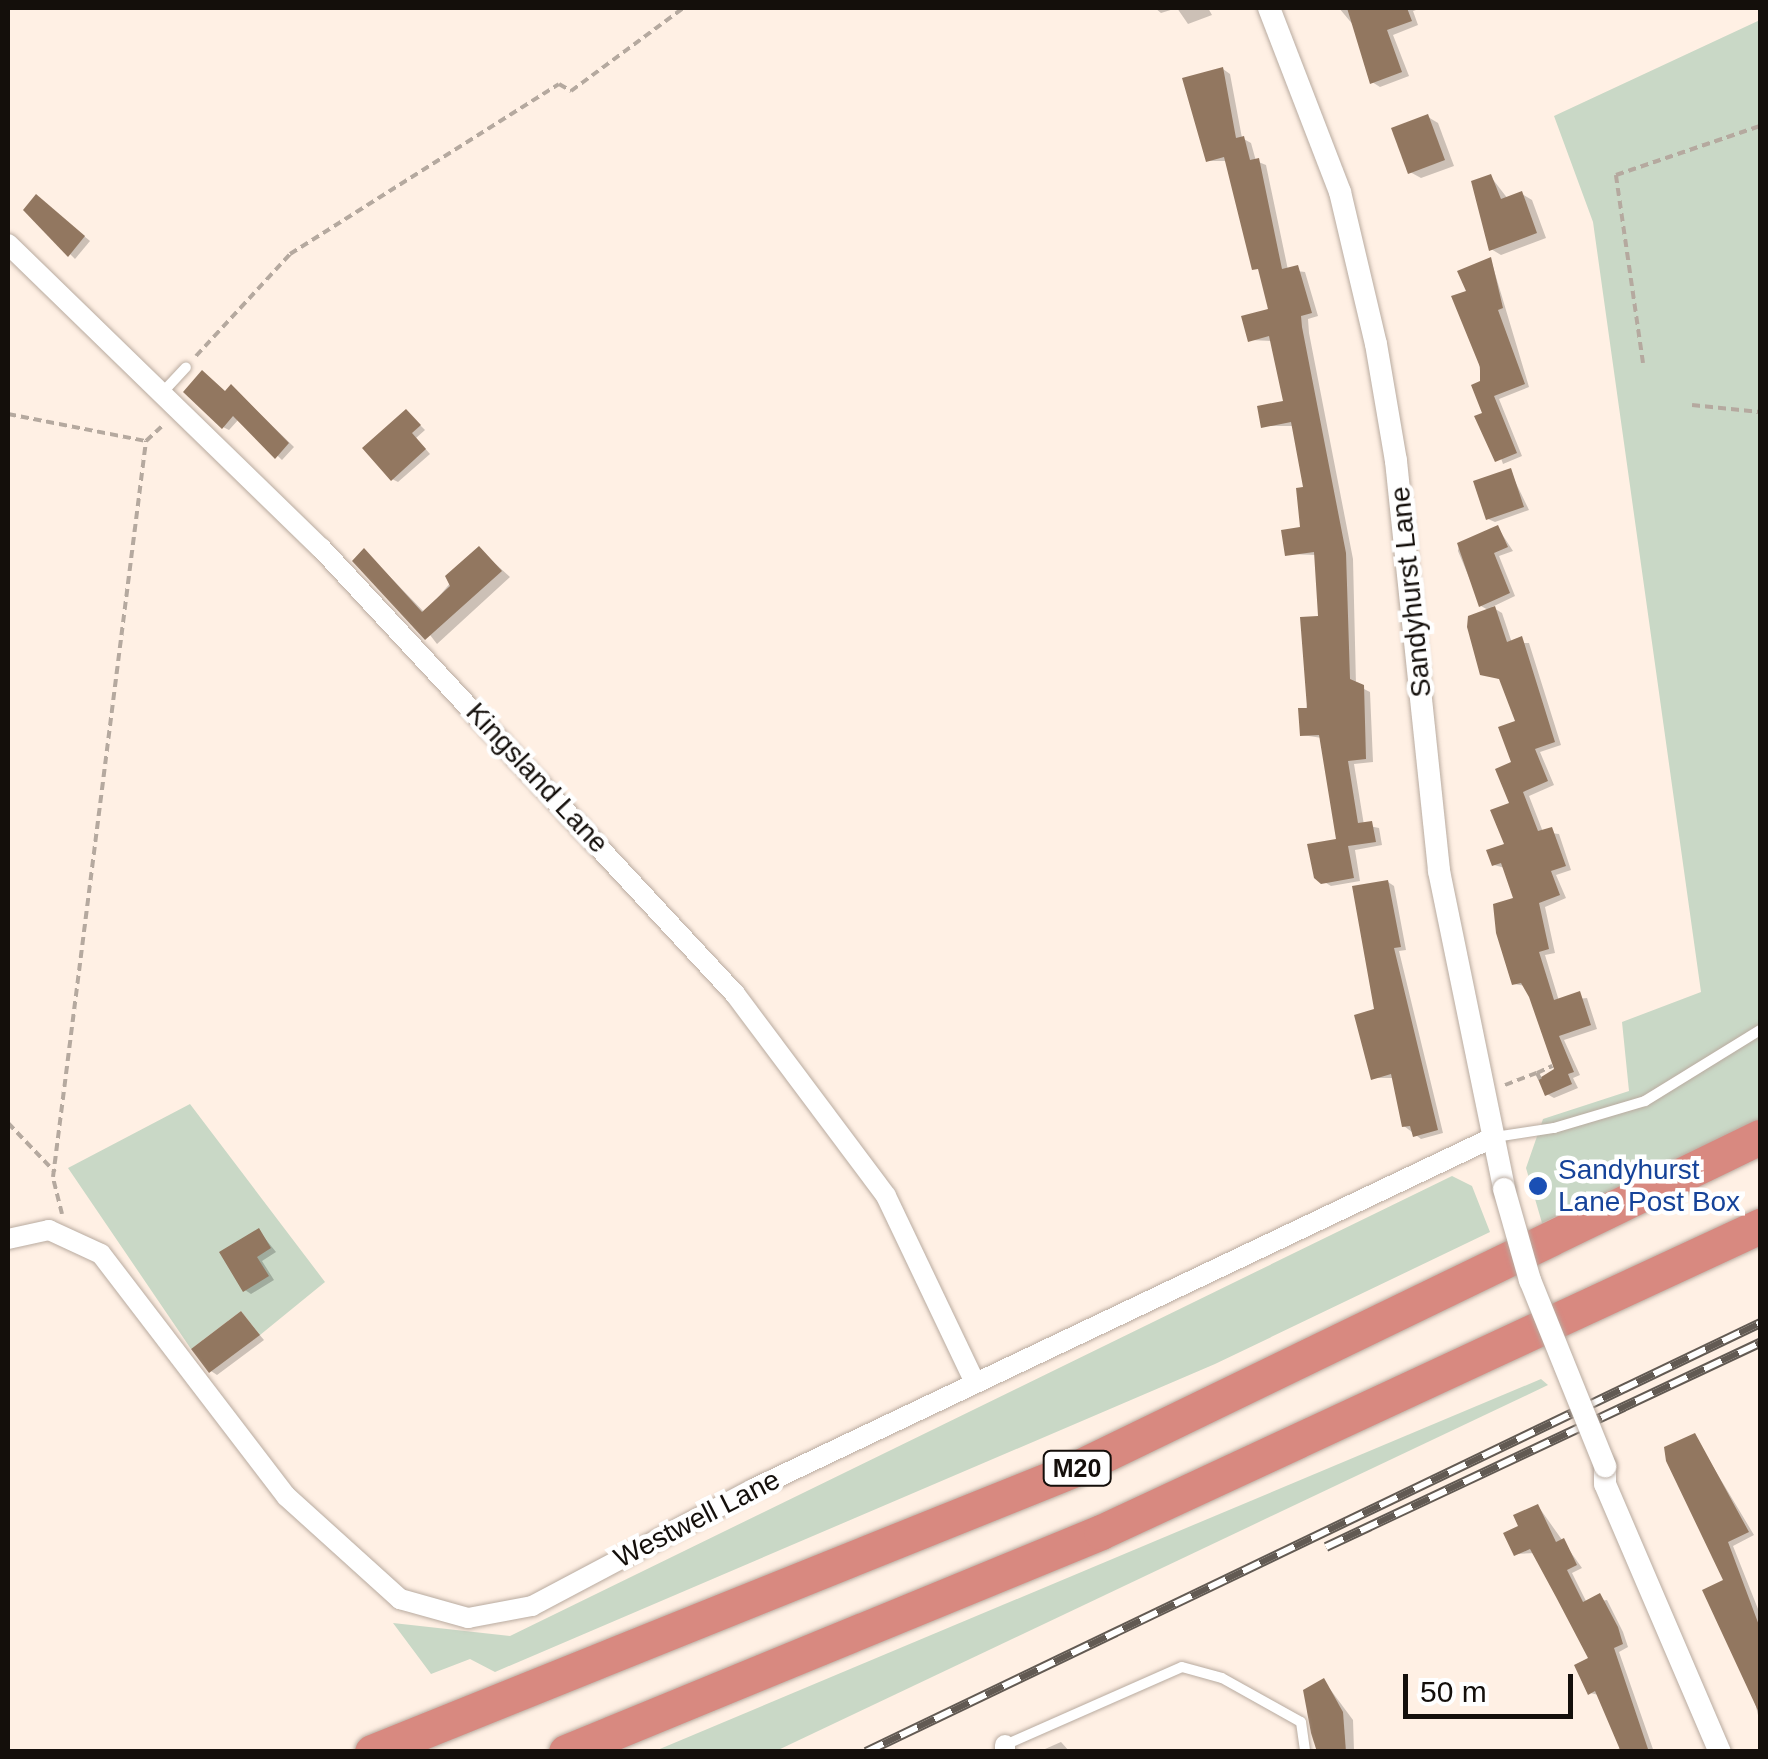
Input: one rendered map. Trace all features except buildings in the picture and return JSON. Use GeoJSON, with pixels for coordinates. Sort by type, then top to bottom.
{"type":"FeatureCollection","features":[{"type":"Feature","properties":{"kind":"highway","name":"M20"},"geometry":{"type":"LineString","coordinates":[[372,1752],[1075,1470],[1760,1137]]}},
{"type":"Feature","properties":{"kind":"highway","name":"M20"},"geometry":{"type":"LineString","coordinates":[[566,1752],[1101,1532],[1760,1226]]}},
{"type":"Feature","properties":{"kind":"street","name":"Sandyhurst Lane"},"geometry":{"type":"LineString","coordinates":[[1269,8],[1340,192],[1376,344],[1396,461],[1440,870],[1504,1189],[1530,1280],[1605,1466],[1605,1484],[1720,1752]]}},
{"type":"Feature","properties":{"kind":"street","name":"Kingsland Lane"},"geometry":{"type":"LineString","coordinates":[[8,244],[321,548],[734,994],[886,1196],[976,1382]]}},
{"type":"Feature","properties":{"kind":"street","name":"Westwell Lane"},"geometry":{"type":"LineString","coordinates":[[66,1233],[117,1270],[286,1496],[387,1590],[450,1617],[496,1616],[532,1606],[976,1382],[1494,1138]]}},
{"type":"Feature","properties":{"kind":"street"},"geometry":{"type":"LineString","coordinates":[[8,1239],[34,1230],[66,1233]]}},
{"type":"Feature","properties":{"kind":"lane"},"geometry":{"type":"LineString","coordinates":[[161,394],[186,367]]}},
{"type":"Feature","properties":{"kind":"lane"},"geometry":{"type":"LineString","coordinates":[[1494,1138],[1554,1128],[1645,1101],[1760,1030]]}},
{"type":"Feature","properties":{"kind":"lane"},"geometry":{"type":"LineString","coordinates":[[1005,1748],[1182,1666],[1222,1678],[1301,1722],[1305,1752]]}},
{"type":"Feature","properties":{"kind":"path"},"geometry":{"type":"LineString","coordinates":[[186,367],[290,254],[559,84],[571,91],[683,8]]}},
{"type":"Feature","properties":{"kind":"path"},"geometry":{"type":"LineString","coordinates":[[1642,363],[1616,174],[1760,126]]}},
{"type":"Feature","properties":{"kind":"path"},"geometry":{"type":"LineString","coordinates":[[1692,405],[1760,412]]}},
{"type":"Feature","properties":{"kind":"path"},"geometry":{"type":"LineString","coordinates":[[66,1233],[55,1172],[146,441],[176,410]]}},
{"type":"Feature","properties":{"kind":"path"},"geometry":{"type":"LineString","coordinates":[[8,414],[146,441]]}},
{"type":"Feature","properties":{"kind":"path"},"geometry":{"type":"LineString","coordinates":[[1486,1092],[1538,1076],[1552,1066]]}},
{"type":"Feature","properties":{"kind":"path"},"geometry":{"type":"LineString","coordinates":[[8,1122],[55,1172]]}},
{"type":"Feature","properties":{"kind":"green space"},"geometry":{"type":"Polygon","coordinates":[[[1760,20],[1760,1121],[1542,1223],[1526,1168],[1543,1119],[1629,1091],[1622,1022],[1701,992],[1593,222],[1554,116],[1760,20]]]}},
{"type":"Feature","properties":{"kind":"green space"},"geometry":{"type":"Polygon","coordinates":[[[190,1104],[325,1282],[260,1335],[241,1311],[191,1349],[68,1168],[190,1104]]]}},
{"type":"Feature","properties":{"kind":"green space"},"geometry":{"type":"Polygon","coordinates":[[[1452,1176],[1472,1186],[1490,1232],[1215,1364],[495,1672],[470,1659],[431,1674],[393,1623],[510,1636],[1452,1176]]]}},
{"type":"Feature","properties":{"kind":"green space"},"geometry":{"type":"Polygon","coordinates":[[[1541,1379],[1548,1385],[776,1751],[655,1751],[1541,1379]]]}},
{"type":"Feature","properties":{"kind":"railway"},"geometry":{"type":"LineString","coordinates":[[866,1752],[1760,1323]]}},
{"type":"Feature","properties":{"kind":"railway"},"geometry":{"type":"LineString","coordinates":[[1326,1547],[1760,1343]]}},
{"type":"Feature","properties":{"kind":"place","name":"Sandyhurst Lane Post Box"},"geometry":{"type":"Point","coordinates":[1538,1186]}}]}
